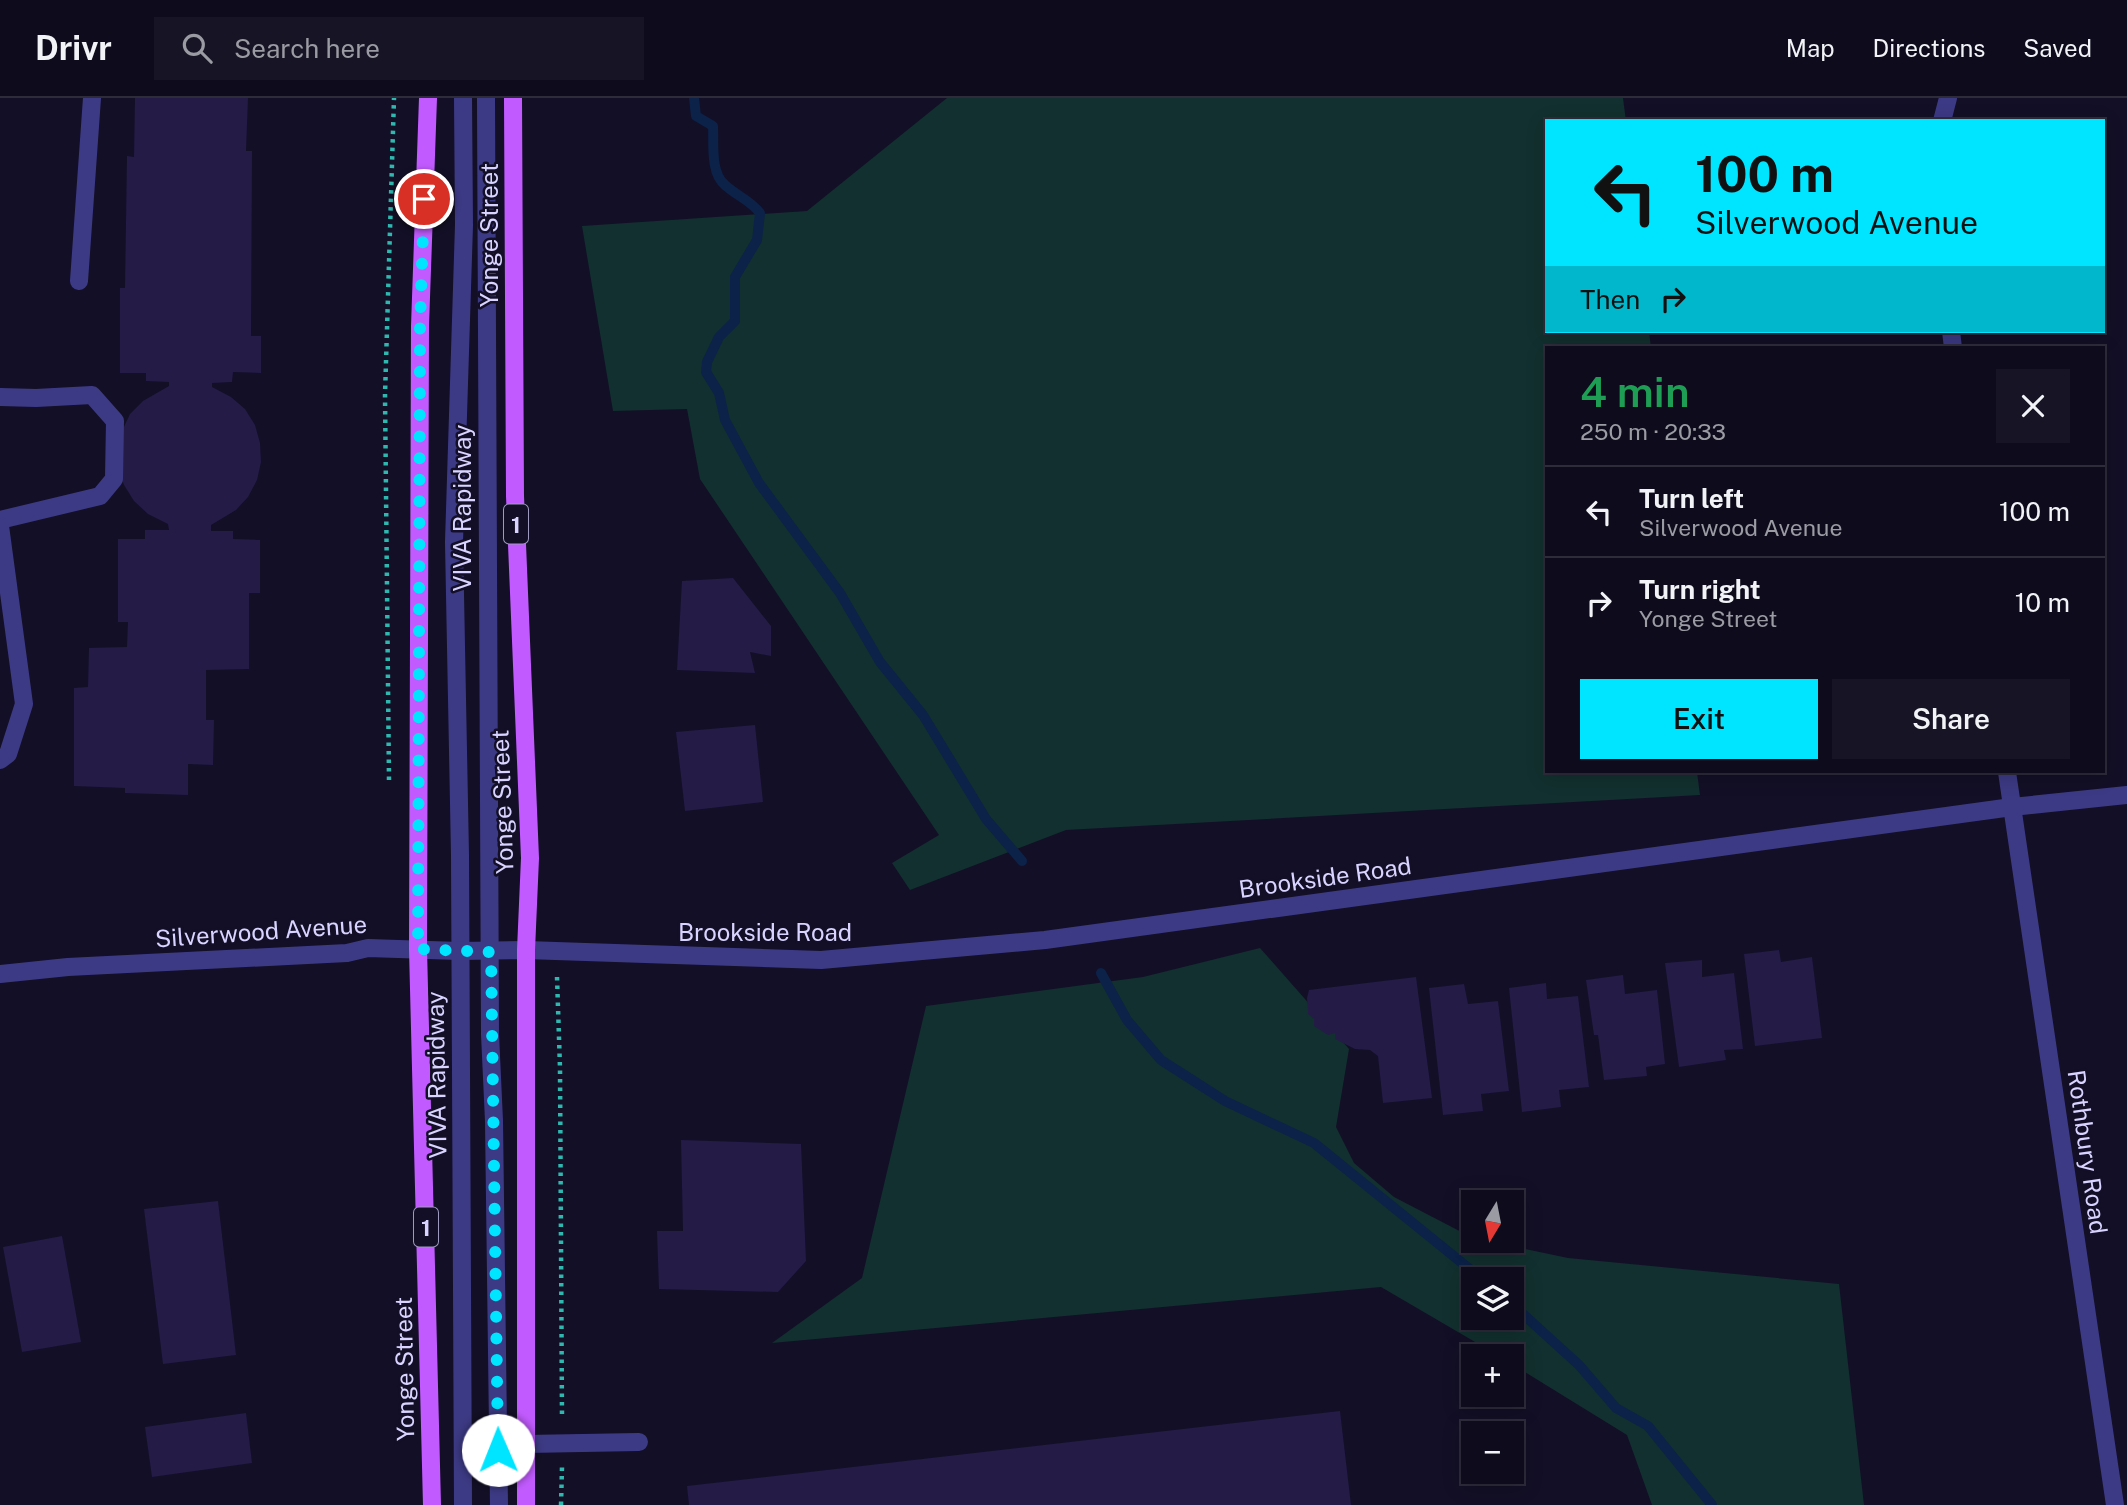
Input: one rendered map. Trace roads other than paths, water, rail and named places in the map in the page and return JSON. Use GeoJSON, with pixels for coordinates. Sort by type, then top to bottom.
{"type":"FeatureCollection","features":[{"type":"Feature","properties":{"kind":"main road","name":"Yonge Street"},"geometry":{"type":"LineString","coordinates":[[428,98],[420,326],[418,949],[432,1505]]}},
{"type":"Feature","properties":{"kind":"main road","name":"Yonge Street"},"geometry":{"type":"LineString","coordinates":[[513,98],[515,496],[530,858],[526,950],[526,1505]]}},
{"type":"Feature","properties":{"kind":"street"},"geometry":{"type":"LineString","coordinates":[[79,281],[92,98]]}},
{"type":"Feature","properties":{"kind":"street","name":"VIVA Rapidway"},"geometry":{"type":"LineString","coordinates":[[463,98],[464,225],[454,542],[463,1505]]}},
{"type":"Feature","properties":{"kind":"street","name":"VIVA Rapidway"},"geometry":{"type":"LineString","coordinates":[[486,98],[486,547],[499,1505]]}},
{"type":"Feature","properties":{"kind":"street"},"geometry":{"type":"LineString","coordinates":[[1943,119],[1948,98]]}},
{"type":"Feature","properties":{"kind":"street"},"geometry":{"type":"LineString","coordinates":[[0,397],[92,395],[115,421],[114,479],[100,496],[0,520]]}},
{"type":"Feature","properties":{"kind":"street"},"geometry":{"type":"LineString","coordinates":[[0,526],[24,704],[8,754],[0,760]]}},
{"type":"Feature","properties":{"kind":"street","name":"Rothbury Road"},"geometry":{"type":"LineString","coordinates":[[2007,773],[2115,1505]]}},
{"type":"Feature","properties":{"kind":"street","name":"Brookside Road"},"geometry":{"type":"LineString","coordinates":[[526,950],[821,960],[1045,940],[2012,807],[2127,795]]}},
{"type":"Feature","properties":{"kind":"street","name":"Silverwood Avenue"},"geometry":{"type":"LineString","coordinates":[[0,974],[68,967],[347,953],[368,948],[491,952],[526,950]]}},
{"type":"Feature","properties":{"kind":"street"},"geometry":{"type":"LineString","coordinates":[[526,1444],[639,1442]]}},
{"type":"Feature","properties":{"kind":"waterway"},"geometry":{"type":"LineString","coordinates":[[694,98],[696,116],[713,126],[714,157],[720,180],[760,213],[757,240],[735,277],[735,321],[719,337],[707,362],[706,372],[719,393],[725,420],[759,483],[840,593],[880,662],[923,715],[986,819],[1022,861]]}},
{"type":"Feature","properties":{"kind":"waterway"},"geometry":{"type":"LineString","coordinates":[[1101,973],[1127,1020],[1161,1060],[1225,1101],[1314,1143],[1467,1267]]}},
{"type":"Feature","properties":{"kind":"waterway"},"geometry":{"type":"LineString","coordinates":[[1524,1315],[1579,1365],[1616,1408],[1648,1426],[1712,1505]]}}]}
